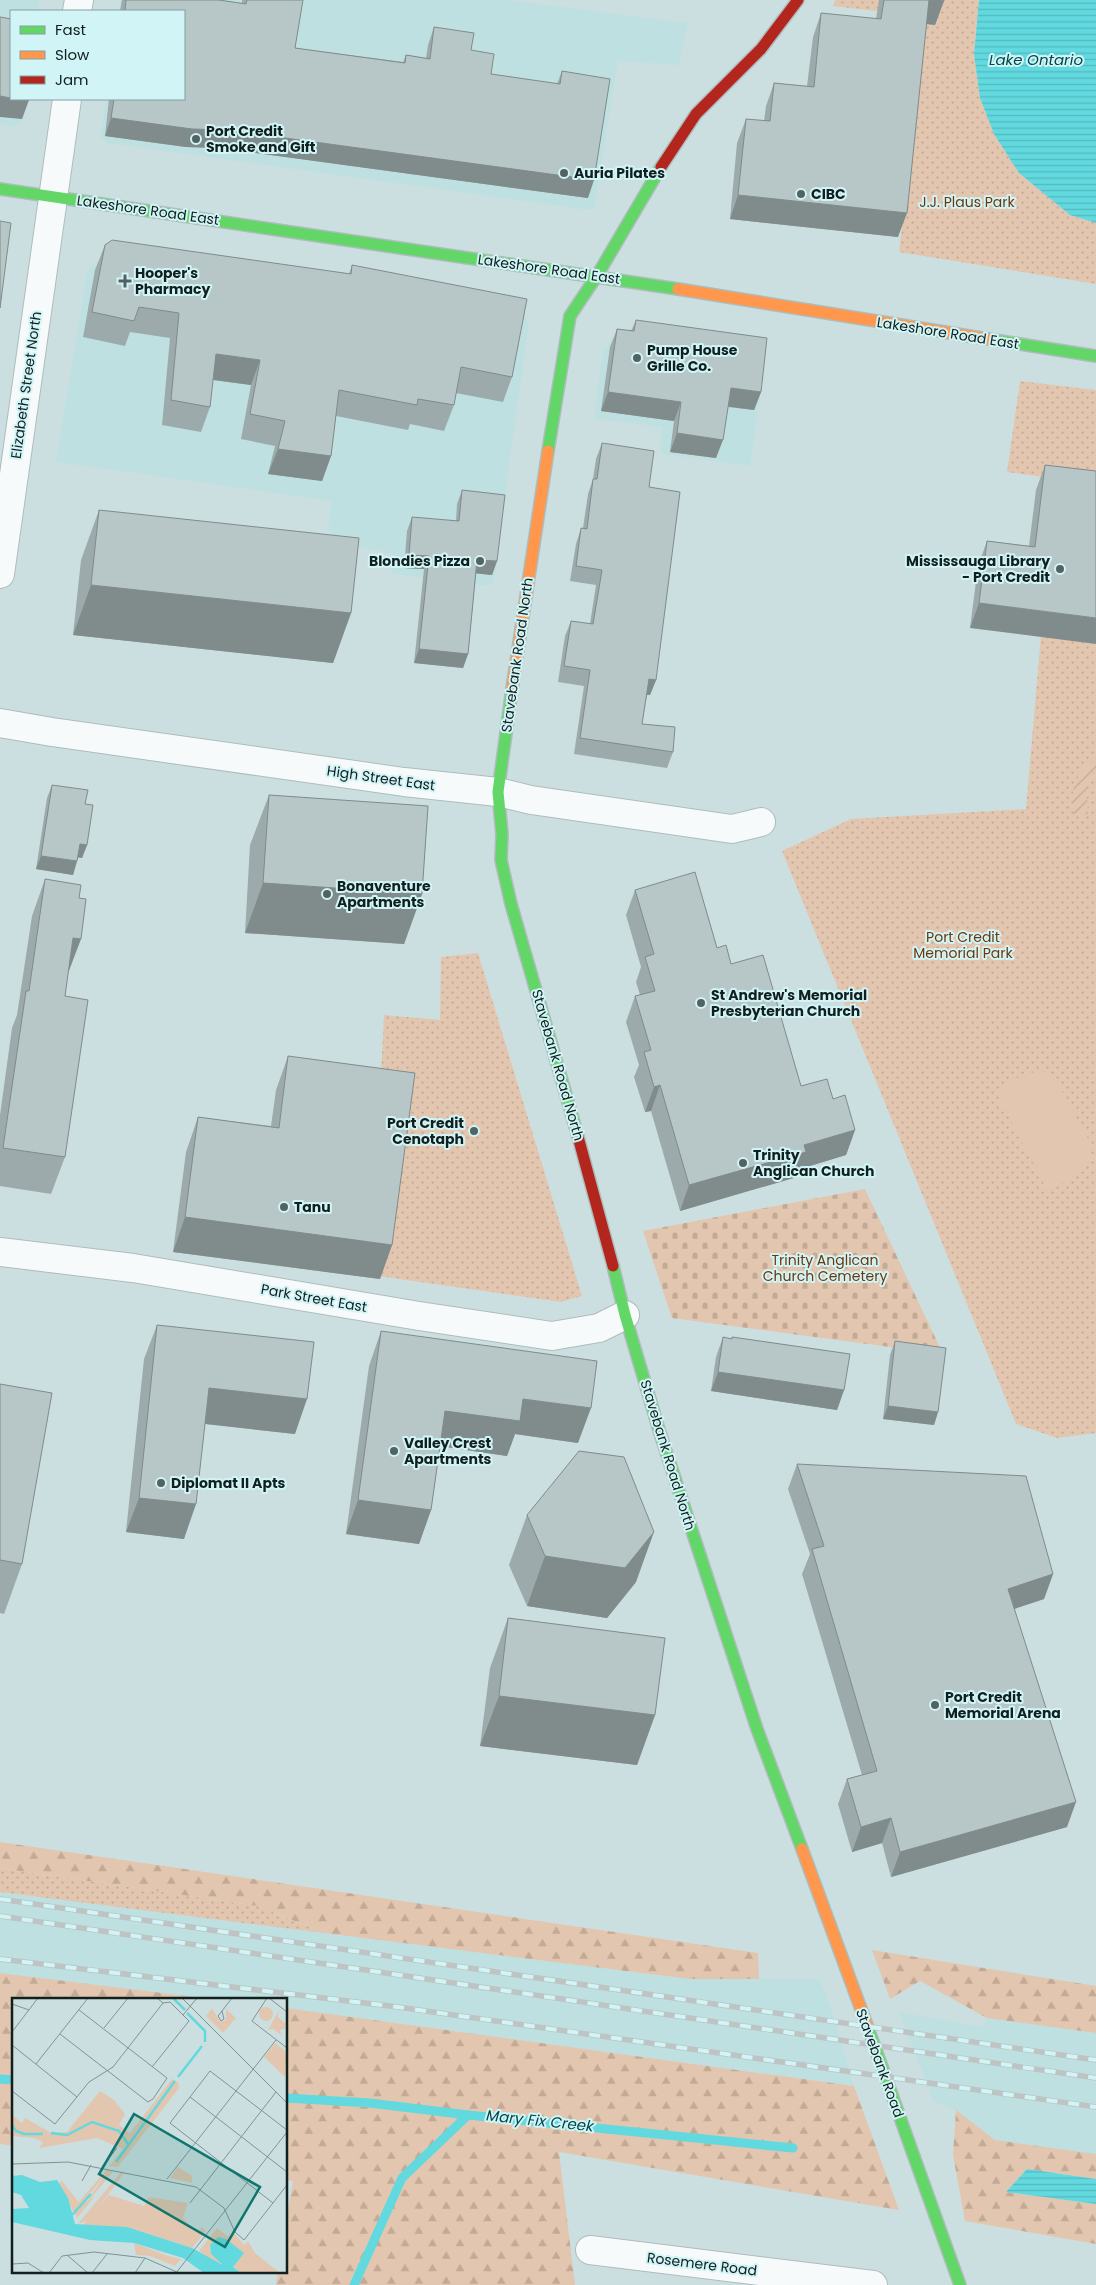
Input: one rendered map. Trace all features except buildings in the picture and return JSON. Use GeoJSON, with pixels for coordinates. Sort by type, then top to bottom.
{"type":"FeatureCollection","features":[{"type":"Feature","properties":{"kind":"street","name":"Stavebank Road North"},"geometry":{"type":"LineString","coordinates":[[798,0],[761,49],[696,114],[652,178],[598,274],[570,316],[563,350],[498,792],[502,834],[501,860],[511,904],[551,1037],[624,1305],[625,1315],[659,1430],[757,1730],[799,1841]]}},
{"type":"Feature","properties":{"kind":"street","name":"Elizabeth Street North"},"geometry":{"type":"LineString","coordinates":[[0,574],[67,100]]}},
{"type":"Feature","properties":{"kind":"street","name":"Lakeshore Road East"},"geometry":{"type":"LineString","coordinates":[[0,189],[543,269],[598,274],[813,312],[1096,356]]}},
{"type":"Feature","properties":{"kind":"street","name":"High Street East"},"geometry":{"type":"LineString","coordinates":[[0,723],[404,782],[498,792],[532,800],[732,829],[761,822]]}},
{"type":"Feature","properties":{"kind":"street","name":"Park Street East"},"geometry":{"type":"LineString","coordinates":[[0,1252],[133,1268],[419,1316],[552,1336],[599,1328],[625,1315]]}},
{"type":"Feature","properties":{"kind":"street","name":"Stavebank Road"},"geometry":{"type":"LineString","coordinates":[[799,1841],[960,2285]]}},
{"type":"Feature","properties":{"kind":"street","name":"Rosemere Road"},"geometry":{"type":"LineString","coordinates":[[590,2250],[873,2285]]}},
{"type":"Feature","properties":{"kind":"shaded area"},"geometry":{"type":"Polygon","coordinates":[[[0,0],[40,0],[38,10],[10,10],[10,100],[27,100],[24,119],[15,127],[0,124],[0,0]]]}},
{"type":"Feature","properties":{"kind":"shaded area"},"geometry":{"type":"Polygon","coordinates":[[[120,0],[509,0],[688,23],[679,65],[618,61],[594,209],[581,209],[107,143],[101,137],[106,100],[185,100],[185,10],[119,10],[120,0]]]}},
{"type":"Feature","properties":{"kind":"shaded area"},"geometry":{"type":"Polygon","coordinates":[[[100,259],[522,313],[529,321],[493,585],[471,585],[392,573],[394,554],[340,543],[328,530],[331,501],[56,462],[87,271],[100,259]]]}},
{"type":"Feature","properties":{"kind":"shaded area"},"geometry":{"type":"Polygon","coordinates":[[[621,335],[760,355],[765,359],[750,466],[663,454],[660,448],[662,427],[594,419],[603,349],[621,335]]]}},
{"type":"Feature","properties":{"kind":"shaded area"},"geometry":{"type":"Polygon","coordinates":[[[0,1892],[690,1979],[819,1979],[830,2004],[854,2086],[288,2008],[288,1998],[203,1998],[0,1973],[0,1892]]]}},
{"type":"Feature","properties":{"kind":"shaded area"},"geometry":{"type":"Polygon","coordinates":[[[899,2012],[983,2027],[987,2018],[1096,2033],[1096,2154],[995,2140],[956,2110],[934,2102],[899,2012]]]}},
{"type":"Feature","properties":{"kind":"green space","name":"J.J. Plaus Park"},"geometry":{"type":"Polygon","coordinates":[[[835,0],[979,0],[974,54],[980,98],[994,134],[1019,173],[1070,215],[1096,223],[1096,284],[899,252],[927,17],[833,6],[835,0]]]}},
{"type":"Feature","properties":{"kind":"green space"},"geometry":{"type":"Polygon","coordinates":[[[1020,381],[1096,390],[1096,484],[1007,472],[1020,381]]]}},
{"type":"Feature","properties":{"kind":"green space","name":"Port Credit Memorial Park"},"geometry":{"type":"Polygon","coordinates":[[[1041,635],[1096,641],[1096,1433],[1057,1438],[1016,1424],[782,851],[851,819],[1026,809],[1041,635]]]}},
{"type":"Feature","properties":{"kind":"green space"},"geometry":{"type":"Polygon","coordinates":[[[1096,760],[1096,769],[1086,781],[1088,814],[1074,814],[1072,798],[1075,783],[1083,770],[1096,760]]]}},
{"type":"Feature","properties":{"kind":"green space"},"geometry":{"type":"Polygon","coordinates":[[[478,953],[582,1296],[561,1302],[371,1275],[384,1015],[440,1020],[441,957],[478,953]]]}},
{"type":"Feature","properties":{"kind":"green space"},"geometry":{"type":"Polygon","coordinates":[[[1041,1071],[1056,1080],[1091,1144],[1091,1157],[1085,1170],[1048,1192],[995,1090],[1025,1074],[1041,1071]]]}},
{"type":"Feature","properties":{"kind":"green space","name":"Trinity Anglican Church Cemetery"},"geometry":{"type":"Polygon","coordinates":[[[865,1189],[943,1354],[672,1318],[643,1231],[865,1189]]]}},
{"type":"Feature","properties":{"kind":"green space"},"geometry":{"type":"Polygon","coordinates":[[[0,1842],[758,1953],[759,1979],[690,1979],[324,1933],[258,1906],[0,1868],[0,1842]]]}},
{"type":"Feature","properties":{"kind":"green space"},"geometry":{"type":"Polygon","coordinates":[[[0,1868],[258,1906],[324,1933],[0,1892],[0,1868]]]}},
{"type":"Feature","properties":{"kind":"green space"},"geometry":{"type":"Polygon","coordinates":[[[872,1950],[1096,1986],[1096,2033],[987,2018],[920,1981],[890,1999],[872,1950]]]}},
{"type":"Feature","properties":{"kind":"green space"},"geometry":{"type":"Polygon","coordinates":[[[0,1973],[203,1998],[12,1998],[12,2146],[0,2144],[0,1973]]]}},
{"type":"Feature","properties":{"kind":"green space"},"geometry":{"type":"Polygon","coordinates":[[[288,2008],[854,2086],[899,2210],[559,2152],[575,2285],[276,2285],[278,2272],[288,2272],[288,2210],[293,2181],[288,2180],[288,2008]]]}},
{"type":"Feature","properties":{"kind":"green space"},"geometry":{"type":"Polygon","coordinates":[[[956,2110],[995,2140],[1096,2154],[1096,2179],[1027,2169],[1006,2192],[1096,2204],[1096,2244],[965,2221],[953,2155],[956,2110]]]}},
{"type":"Feature","properties":{"kind":"water","name":"Lake Ontario"},"geometry":{"type":"Polygon","coordinates":[[[979,0],[1096,0],[1096,223],[1070,215],[1019,173],[994,134],[980,98],[974,54],[979,0]]]}},
{"type":"Feature","properties":{"kind":"water"},"geometry":{"type":"Polygon","coordinates":[[[1027,2169],[1096,2179],[1096,2204],[1006,2192],[1027,2169]]]}},
{"type":"Feature","properties":{"kind":"waterway","name":"Mary Fix Creek"},"geometry":{"type":"LineString","coordinates":[[0,2079],[12,2080]]}},
{"type":"Feature","properties":{"kind":"waterway","name":"Mary Fix Creek"},"geometry":{"type":"LineString","coordinates":[[288,2098],[370,2103],[468,2115],[793,2148]]}},
{"type":"Feature","properties":{"kind":"waterway"},"geometry":{"type":"LineString","coordinates":[[354,2285],[402,2178],[468,2115]]}},
{"type":"Feature","properties":{"kind":"railway"},"geometry":{"type":"LineString","coordinates":[[0,1899],[1096,2060]]}},
{"type":"Feature","properties":{"kind":"railway"},"geometry":{"type":"LineString","coordinates":[[0,1916],[1096,2078]]}},
{"type":"Feature","properties":{"kind":"railway"},"geometry":{"type":"LineString","coordinates":[[0,1959],[398,2007],[1096,2107]]}},
{"type":"Feature","properties":{"kind":"traffic: fast"},"geometry":{"type":"LineString","coordinates":[[548,451],[570,316],[598,274],[661,167]]}},
{"type":"Feature","properties":{"kind":"traffic: fast"},"geometry":{"type":"LineString","coordinates":[[0,189],[678,289]]}},
{"type":"Feature","properties":{"kind":"traffic: fast"},"geometry":{"type":"LineString","coordinates":[[994,340],[1096,356]]}},
{"type":"Feature","properties":{"kind":"traffic: fast"},"geometry":{"type":"LineString","coordinates":[[512,689],[498,792],[502,834],[501,860],[511,904],[577,1133]]}},
{"type":"Feature","properties":{"kind":"traffic: fast"},"geometry":{"type":"LineString","coordinates":[[613,1266],[625,1315],[659,1430],[757,1729],[802,1849]]}},
{"type":"Feature","properties":{"kind":"traffic: fast"},"geometry":{"type":"LineString","coordinates":[[868,2028],[960,2285]]}},
{"type":"Feature","properties":{"kind":"traffic: slow"},"geometry":{"type":"LineString","coordinates":[[678,289],[994,340]]}},
{"type":"Feature","properties":{"kind":"traffic: slow"},"geometry":{"type":"LineString","coordinates":[[512,689],[548,451]]}},
{"type":"Feature","properties":{"kind":"traffic: slow"},"geometry":{"type":"LineString","coordinates":[[802,1849],[868,2028]]}},
{"type":"Feature","properties":{"kind":"traffic: jam"},"geometry":{"type":"LineString","coordinates":[[661,167],[696,114],[761,49],[798,0]]}},
{"type":"Feature","properties":{"kind":"traffic: jam"},"geometry":{"type":"LineString","coordinates":[[577,1133],[613,1266]]}},
{"type":"Feature","properties":{"kind":"place","name":"Port Credit Smoke and Gift"},"geometry":{"type":"Point","coordinates":[196,139]}},
{"type":"Feature","properties":{"kind":"place","name":"Auria Pilates"},"geometry":{"type":"Point","coordinates":[564,173]}},
{"type":"Feature","properties":{"kind":"place","name":"CIBC"},"geometry":{"type":"Point","coordinates":[801,194]}},
{"type":"Feature","properties":{"kind":"place","name":"Hooper's Pharmacy"},"geometry":{"type":"Point","coordinates":[125,281]}},
{"type":"Feature","properties":{"kind":"place","name":"Pump House Grille Co."},"geometry":{"type":"Point","coordinates":[637,358]}},
{"type":"Feature","properties":{"kind":"place","name":"Blondies Pizza"},"geometry":{"type":"Point","coordinates":[480,561]}},
{"type":"Feature","properties":{"kind":"place","name":"Mississauga Library - Port Credit"},"geometry":{"type":"Point","coordinates":[1060,569]}},
{"type":"Feature","properties":{"kind":"place","name":"Bonaventure Apartments"},"geometry":{"type":"Point","coordinates":[327,894]}},
{"type":"Feature","properties":{"kind":"place","name":"St Andrew's Memorial Presbyterian Church"},"geometry":{"type":"Point","coordinates":[701,1003]}},
{"type":"Feature","properties":{"kind":"place","name":"Port Credit Cenotaph"},"geometry":{"type":"Point","coordinates":[474,1131]}},
{"type":"Feature","properties":{"kind":"place","name":"Trinity Anglican Church"},"geometry":{"type":"Point","coordinates":[743,1163]}},
{"type":"Feature","properties":{"kind":"place","name":"Tanu"},"geometry":{"type":"Point","coordinates":[284,1207]}},
{"type":"Feature","properties":{"kind":"place","name":"Valley Crest Apartments"},"geometry":{"type":"Point","coordinates":[394,1451]}},
{"type":"Feature","properties":{"kind":"place","name":"Diplomat II Apts"},"geometry":{"type":"Point","coordinates":[161,1483]}},
{"type":"Feature","properties":{"kind":"place","name":"Port Credit Memorial Arena"},"geometry":{"type":"Point","coordinates":[935,1705]}}]}
